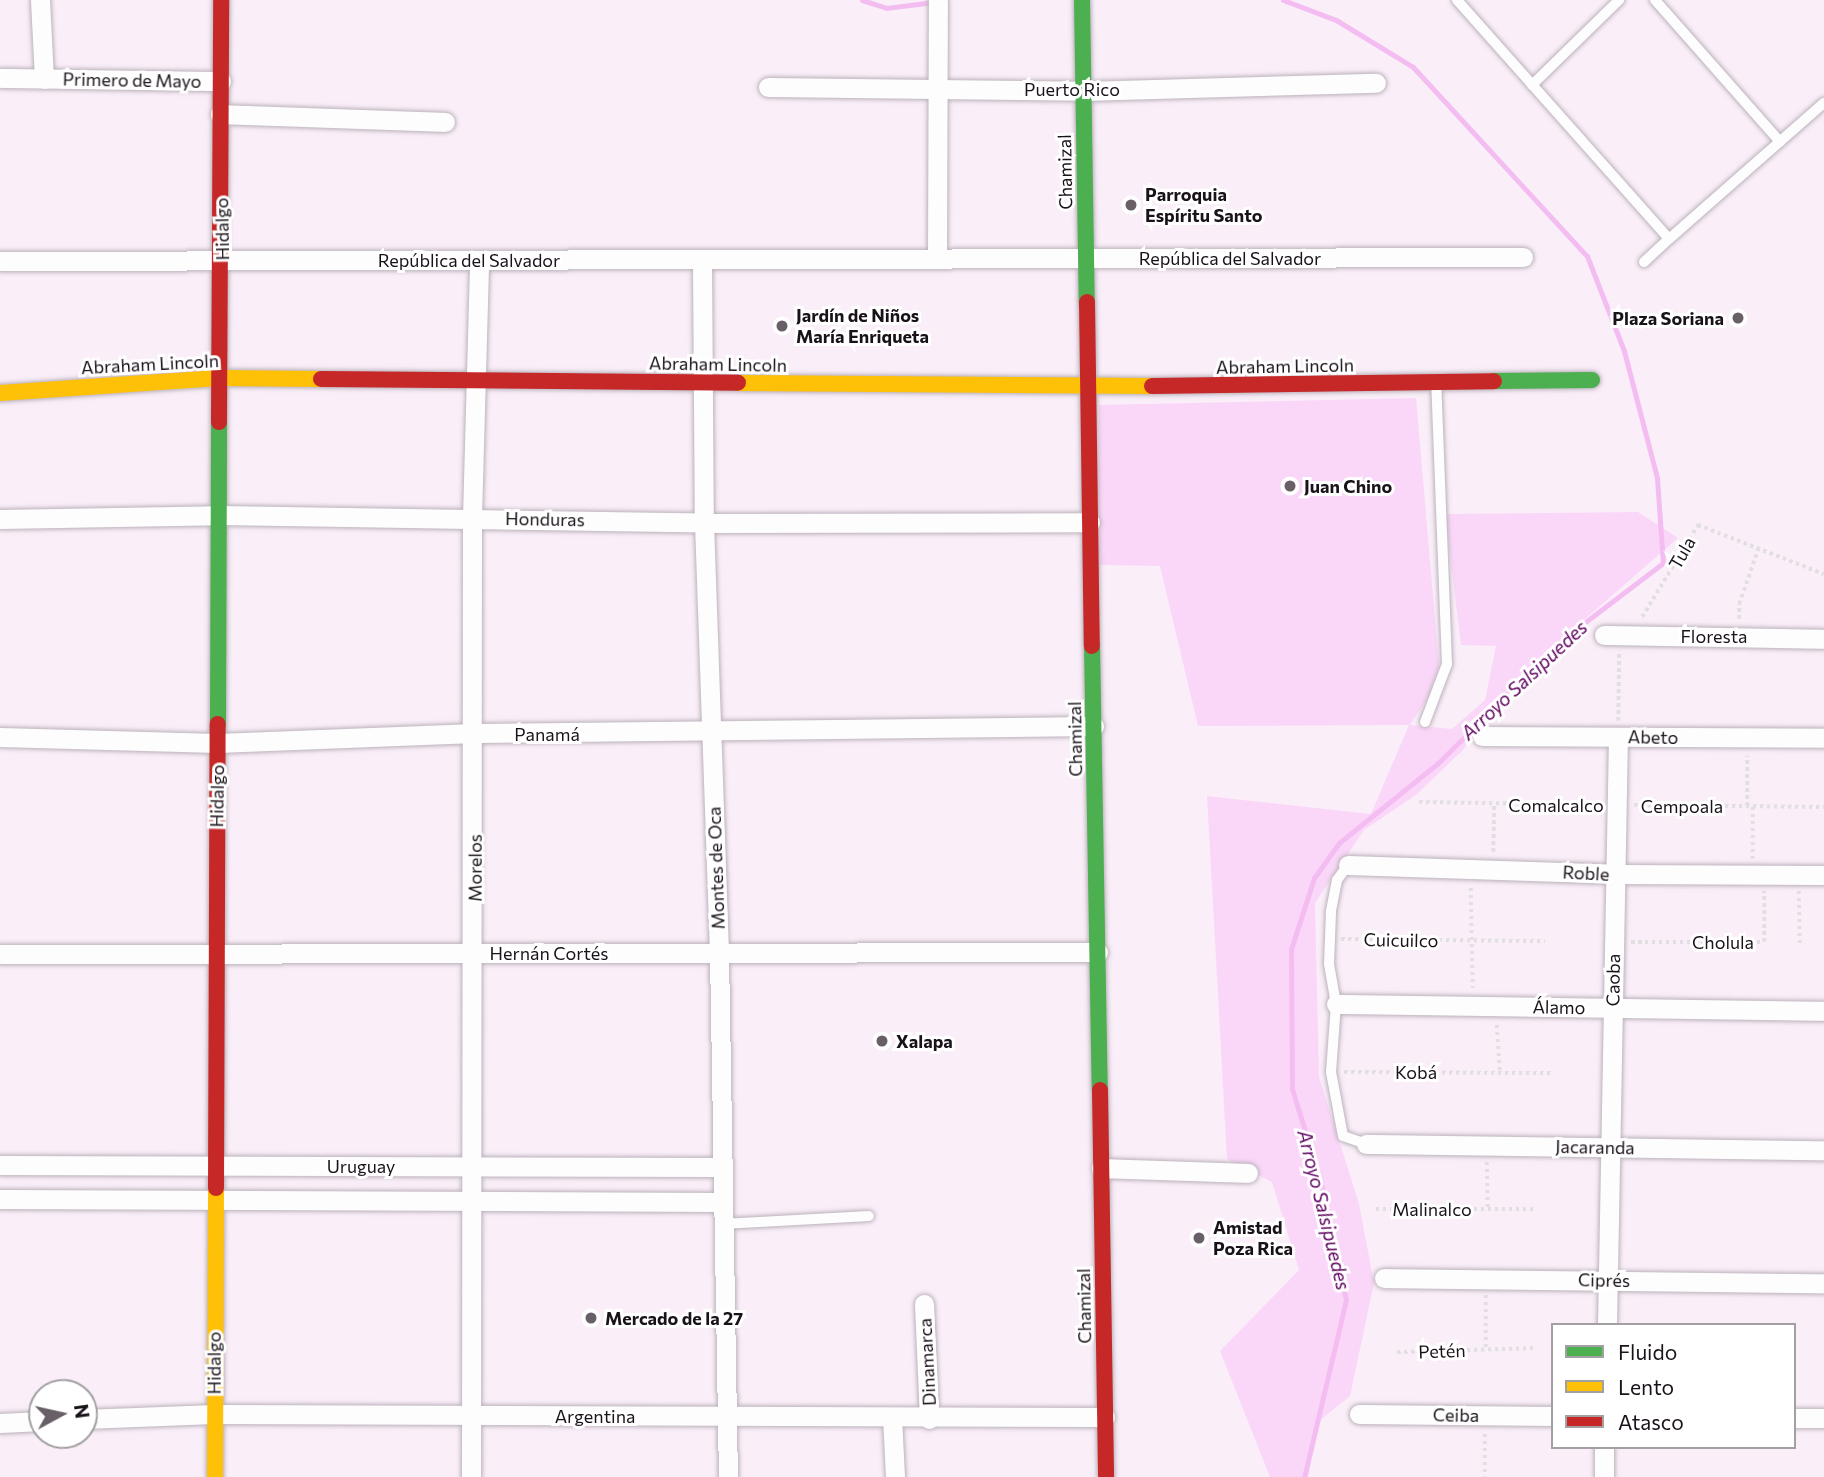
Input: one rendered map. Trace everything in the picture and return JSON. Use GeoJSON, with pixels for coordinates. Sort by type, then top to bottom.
{"type":"FeatureCollection","features":[{"type":"Feature","properties":{"kind":"street","name":"Primero de Mayo"},"geometry":{"type":"LineString","coordinates":[[40,0],[44,79]]}},
{"type":"Feature","properties":{"kind":"street","name":"Hidalgo"},"geometry":{"type":"LineString","coordinates":[[215,1477],[213,1199],[223,261],[221,0]]}},
{"type":"Feature","properties":{"kind":"street"},"geometry":{"type":"LineString","coordinates":[[937,258],[938,0]]}},
{"type":"Feature","properties":{"kind":"street","name":"Chamizal"},"geometry":{"type":"LineString","coordinates":[[1082,5],[1106,1477]]}},
{"type":"Feature","properties":{"kind":"street","name":"Primero de Mayo"},"geometry":{"type":"LineString","coordinates":[[0,78],[221,81]]}},
{"type":"Feature","properties":{"kind":"street","name":"Puerto Rico"},"geometry":{"type":"LineString","coordinates":[[768,87],[1083,91],[1376,83]]}},
{"type":"Feature","properties":{"kind":"street"},"geometry":{"type":"LineString","coordinates":[[220,114],[445,122]]}},
{"type":"Feature","properties":{"kind":"street","name":"República del Salvador"},"geometry":{"type":"LineString","coordinates":[[0,261],[1523,257]]}},
{"type":"Feature","properties":{"kind":"street","name":"Morelos"},"geometry":{"type":"LineString","coordinates":[[471,1477],[475,953],[472,517],[479,260]]}},
{"type":"Feature","properties":{"kind":"street","name":"Montes de Oca"},"geometry":{"type":"LineString","coordinates":[[702,260],[704,523],[719,953],[720,1224],[723,1416],[727,1477]]}},
{"type":"Feature","properties":{"kind":"street","name":"Abraham Lincoln"},"geometry":{"type":"LineString","coordinates":[[0,393],[222,378],[1088,387],[1592,380]]}},
{"type":"Feature","properties":{"kind":"street","name":"Honduras"},"geometry":{"type":"LineString","coordinates":[[0,519],[219,515],[472,517],[704,523],[1090,522]]}},
{"type":"Feature","properties":{"kind":"street","name":"Floresta"},"geometry":{"type":"LineString","coordinates":[[1618,635],[1739,635],[1824,639]]}},
{"type":"Feature","properties":{"kind":"street","name":"Panamá"},"geometry":{"type":"LineString","coordinates":[[0,737],[217,743],[475,733],[712,734],[1094,726]]}},
{"type":"Feature","properties":{"kind":"street","name":"Abeto"},"geometry":{"type":"LineString","coordinates":[[1482,736],[1824,738]]}},
{"type":"Feature","properties":{"kind":"street","name":"Caoba"},"geometry":{"type":"LineString","coordinates":[[1606,1323],[1618,737]]}},
{"type":"Feature","properties":{"kind":"street","name":"Roble"},"geometry":{"type":"LineString","coordinates":[[1348,865],[1615,874],[1824,875]]}},
{"type":"Feature","properties":{"kind":"street","name":"Hernán Cortés"},"geometry":{"type":"LineString","coordinates":[[0,954],[1098,952]]}},
{"type":"Feature","properties":{"kind":"street","name":"Álamo"},"geometry":{"type":"LineString","coordinates":[[1336,1004],[1824,1011]]}},
{"type":"Feature","properties":{"kind":"street","name":"Jacaranda"},"geometry":{"type":"LineString","coordinates":[[1366,1144],[1824,1150]]}},
{"type":"Feature","properties":{"kind":"street","name":"Uruguay"},"geometry":{"type":"LineString","coordinates":[[0,1165],[721,1167]]}},
{"type":"Feature","properties":{"kind":"street"},"geometry":{"type":"LineString","coordinates":[[1101,1168],[1248,1173]]}},
{"type":"Feature","properties":{"kind":"street","name":"Uruguay"},"geometry":{"type":"LineString","coordinates":[[0,1199],[721,1202]]}},
{"type":"Feature","properties":{"kind":"street","name":"Ciprés"},"geometry":{"type":"LineString","coordinates":[[1384,1278],[1824,1283]]}},
{"type":"Feature","properties":{"kind":"street","name":"Dinamarca"},"geometry":{"type":"LineString","coordinates":[[924,1304],[929,1419]]}},
{"type":"Feature","properties":{"kind":"street","name":"Argentina"},"geometry":{"type":"LineString","coordinates":[[98,1418],[214,1414],[929,1419],[1105,1417]]}},
{"type":"Feature","properties":{"kind":"street","name":"Ceiba"},"geometry":{"type":"LineString","coordinates":[[1359,1414],[1551,1416]]}},
{"type":"Feature","properties":{"kind":"street"},"geometry":{"type":"LineString","coordinates":[[892,1417],[895,1477]]}},
{"type":"Feature","properties":{"kind":"street"},"geometry":{"type":"LineString","coordinates":[[1796,1418],[1824,1418]]}},
{"type":"Feature","properties":{"kind":"street"},"geometry":{"type":"LineString","coordinates":[[0,1423],[28,1422]]}},
{"type":"Feature","properties":{"kind":"street"},"geometry":{"type":"LineString","coordinates":[[1604,1449],[1604,1477]]}},
{"type":"Feature","properties":{"kind":"lane"},"geometry":{"type":"LineString","coordinates":[[1457,0],[1669,239]]}},
{"type":"Feature","properties":{"kind":"lane"},"geometry":{"type":"LineString","coordinates":[[1532,85],[1619,0]]}},
{"type":"Feature","properties":{"kind":"lane"},"geometry":{"type":"LineString","coordinates":[[1655,0],[1780,142]]}},
{"type":"Feature","properties":{"kind":"lane"},"geometry":{"type":"LineString","coordinates":[[1644,262],[1824,103]]}},
{"type":"Feature","properties":{"kind":"lane"},"geometry":{"type":"LineString","coordinates":[[1425,722],[1447,664],[1436,383]]}},
{"type":"Feature","properties":{"kind":"lane"},"geometry":{"type":"LineString","coordinates":[[1348,865],[1337,880],[1329,939],[1336,1004],[1331,1072],[1343,1136],[1366,1144]]}},
{"type":"Feature","properties":{"kind":"lane"},"geometry":{"type":"LineString","coordinates":[[720,1224],[869,1216]]}},
{"type":"Feature","properties":{"kind":"path","name":"Tula"},"geometry":{"type":"LineString","coordinates":[[1618,635],[1698,524],[1824,574]]}},
{"type":"Feature","properties":{"kind":"path"},"geometry":{"type":"LineString","coordinates":[[1739,635],[1739,604],[1758,549]]}},
{"type":"Feature","properties":{"kind":"path"},"geometry":{"type":"LineString","coordinates":[[1618,635],[1618,737]]}},
{"type":"Feature","properties":{"kind":"path","name":"Cempoala"},"geometry":{"type":"LineString","coordinates":[[1746,806],[1747,738]]}},
{"type":"Feature","properties":{"kind":"path","name":"Comalcalco"},"geometry":{"type":"LineString","coordinates":[[1419,802],[1618,805]]}},
{"type":"Feature","properties":{"kind":"path","name":"Comalcalco"},"geometry":{"type":"LineString","coordinates":[[1493,868],[1494,805]]}},
{"type":"Feature","properties":{"kind":"path","name":"Cempoala"},"geometry":{"type":"LineString","coordinates":[[1618,805],[1824,807]]}},
{"type":"Feature","properties":{"kind":"path"},"geometry":{"type":"LineString","coordinates":[[1753,806],[1758,875]]}},
{"type":"Feature","properties":{"kind":"path"},"geometry":{"type":"LineString","coordinates":[[1469,867],[1473,1004]]}},
{"type":"Feature","properties":{"kind":"path","name":"Cholula"},"geometry":{"type":"LineString","coordinates":[[1614,942],[1764,942],[1758,875]]}},
{"type":"Feature","properties":{"kind":"path"},"geometry":{"type":"LineString","coordinates":[[1799,875],[1800,945]]}},
{"type":"Feature","properties":{"kind":"path","name":"Cuicuilco"},"geometry":{"type":"LineString","coordinates":[[1329,939],[1545,941]]}},
{"type":"Feature","properties":{"kind":"path"},"geometry":{"type":"LineString","coordinates":[[1495,1006],[1500,1072]]}},
{"type":"Feature","properties":{"kind":"path","name":"Kobá"},"geometry":{"type":"LineString","coordinates":[[1331,1072],[1552,1073]]}},
{"type":"Feature","properties":{"kind":"path","name":"Malinalco"},"geometry":{"type":"LineString","coordinates":[[1487,1146],[1488,1209]]}},
{"type":"Feature","properties":{"kind":"path","name":"Malinalco"},"geometry":{"type":"LineString","coordinates":[[1376,1209],[1537,1209]]}},
{"type":"Feature","properties":{"kind":"path","name":"Petén"},"geometry":{"type":"LineString","coordinates":[[1485,1279],[1486,1349]]}},
{"type":"Feature","properties":{"kind":"path","name":"Petén"},"geometry":{"type":"LineString","coordinates":[[1397,1352],[1533,1348]]}},
{"type":"Feature","properties":{"kind":"path"},"geometry":{"type":"LineString","coordinates":[[1485,1415],[1485,1477]]}},
{"type":"Feature","properties":{"kind":"shaded area"},"geometry":{"type":"Polygon","coordinates":[[[1416,398],[1439,666],[1428,698],[1410,725],[1452,729],[1485,700],[1496,646],[1461,645],[1445,514],[1638,512],[1678,538],[1522,674],[1462,751],[1416,795],[1364,830],[1315,903],[1319,1077],[1359,1204],[1374,1283],[1350,1396],[1318,1422],[1308,1477],[1270,1477],[1220,1351],[1299,1270],[1272,1182],[1227,1159],[1207,796],[1371,814],[1409,725],[1198,726],[1160,566],[1098,565],[1099,405],[1416,398]]]}},
{"type":"Feature","properties":{"kind":"waterway","name":"Arroyo Salsipuedes"},"geometry":{"type":"LineString","coordinates":[[862,0],[886,8],[934,2]]}},
{"type":"Feature","properties":{"kind":"waterway","name":"Arroyo Salsipuedes"},"geometry":{"type":"LineString","coordinates":[[1283,0],[1336,20],[1413,67],[1587,256],[1624,351],[1657,478],[1663,563],[1563,639],[1438,763],[1339,843],[1314,878],[1291,949],[1292,1089],[1320,1179],[1346,1300],[1304,1477]]}},
{"type":"Feature","properties":{"kind":"traffic: fast"},"geometry":{"type":"LineString","coordinates":[[1082,0],[1087,302]]}},
{"type":"Feature","properties":{"kind":"traffic: fast"},"geometry":{"type":"LineString","coordinates":[[1494,381],[1592,380]]}},
{"type":"Feature","properties":{"kind":"traffic: fast"},"geometry":{"type":"LineString","coordinates":[[218,724],[219,422]]}},
{"type":"Feature","properties":{"kind":"traffic: fast"},"geometry":{"type":"LineString","coordinates":[[1092,646],[1100,1090]]}},
{"type":"Feature","properties":{"kind":"traffic: slow"},"geometry":{"type":"LineString","coordinates":[[0,393],[222,378],[321,379]]}},
{"type":"Feature","properties":{"kind":"traffic: slow"},"geometry":{"type":"LineString","coordinates":[[738,383],[1152,386]]}},
{"type":"Feature","properties":{"kind":"traffic: slow"},"geometry":{"type":"LineString","coordinates":[[215,1477],[216,1188]]}},
{"type":"Feature","properties":{"kind":"traffic: jam"},"geometry":{"type":"LineString","coordinates":[[219,422],[221,0]]}},
{"type":"Feature","properties":{"kind":"traffic: jam"},"geometry":{"type":"LineString","coordinates":[[1087,302],[1092,646]]}},
{"type":"Feature","properties":{"kind":"traffic: jam"},"geometry":{"type":"LineString","coordinates":[[321,379],[738,383]]}},
{"type":"Feature","properties":{"kind":"traffic: jam"},"geometry":{"type":"LineString","coordinates":[[1152,386],[1494,381]]}},
{"type":"Feature","properties":{"kind":"traffic: jam"},"geometry":{"type":"LineString","coordinates":[[216,1188],[218,724]]}},
{"type":"Feature","properties":{"kind":"traffic: jam"},"geometry":{"type":"LineString","coordinates":[[1100,1090],[1106,1477]]}},
{"type":"Feature","properties":{"kind":"place","name":"Parroquia Espíritu Santo"},"geometry":{"type":"Point","coordinates":[1131,205]}},
{"type":"Feature","properties":{"kind":"place","name":"Plaza Soriana"},"geometry":{"type":"Point","coordinates":[1738,318]}},
{"type":"Feature","properties":{"kind":"place","name":"Jardín de Niños María Enriqueta"},"geometry":{"type":"Point","coordinates":[782,326]}},
{"type":"Feature","properties":{"kind":"place","name":"Juan Chino"},"geometry":{"type":"Point","coordinates":[1290,486]}},
{"type":"Feature","properties":{"kind":"place","name":"Xalapa"},"geometry":{"type":"Point","coordinates":[882,1041]}},
{"type":"Feature","properties":{"kind":"place","name":"Amistad Poza Rica"},"geometry":{"type":"Point","coordinates":[1199,1238]}},
{"type":"Feature","properties":{"kind":"place","name":"Mercado de la 27"},"geometry":{"type":"Point","coordinates":[591,1318]}}]}
